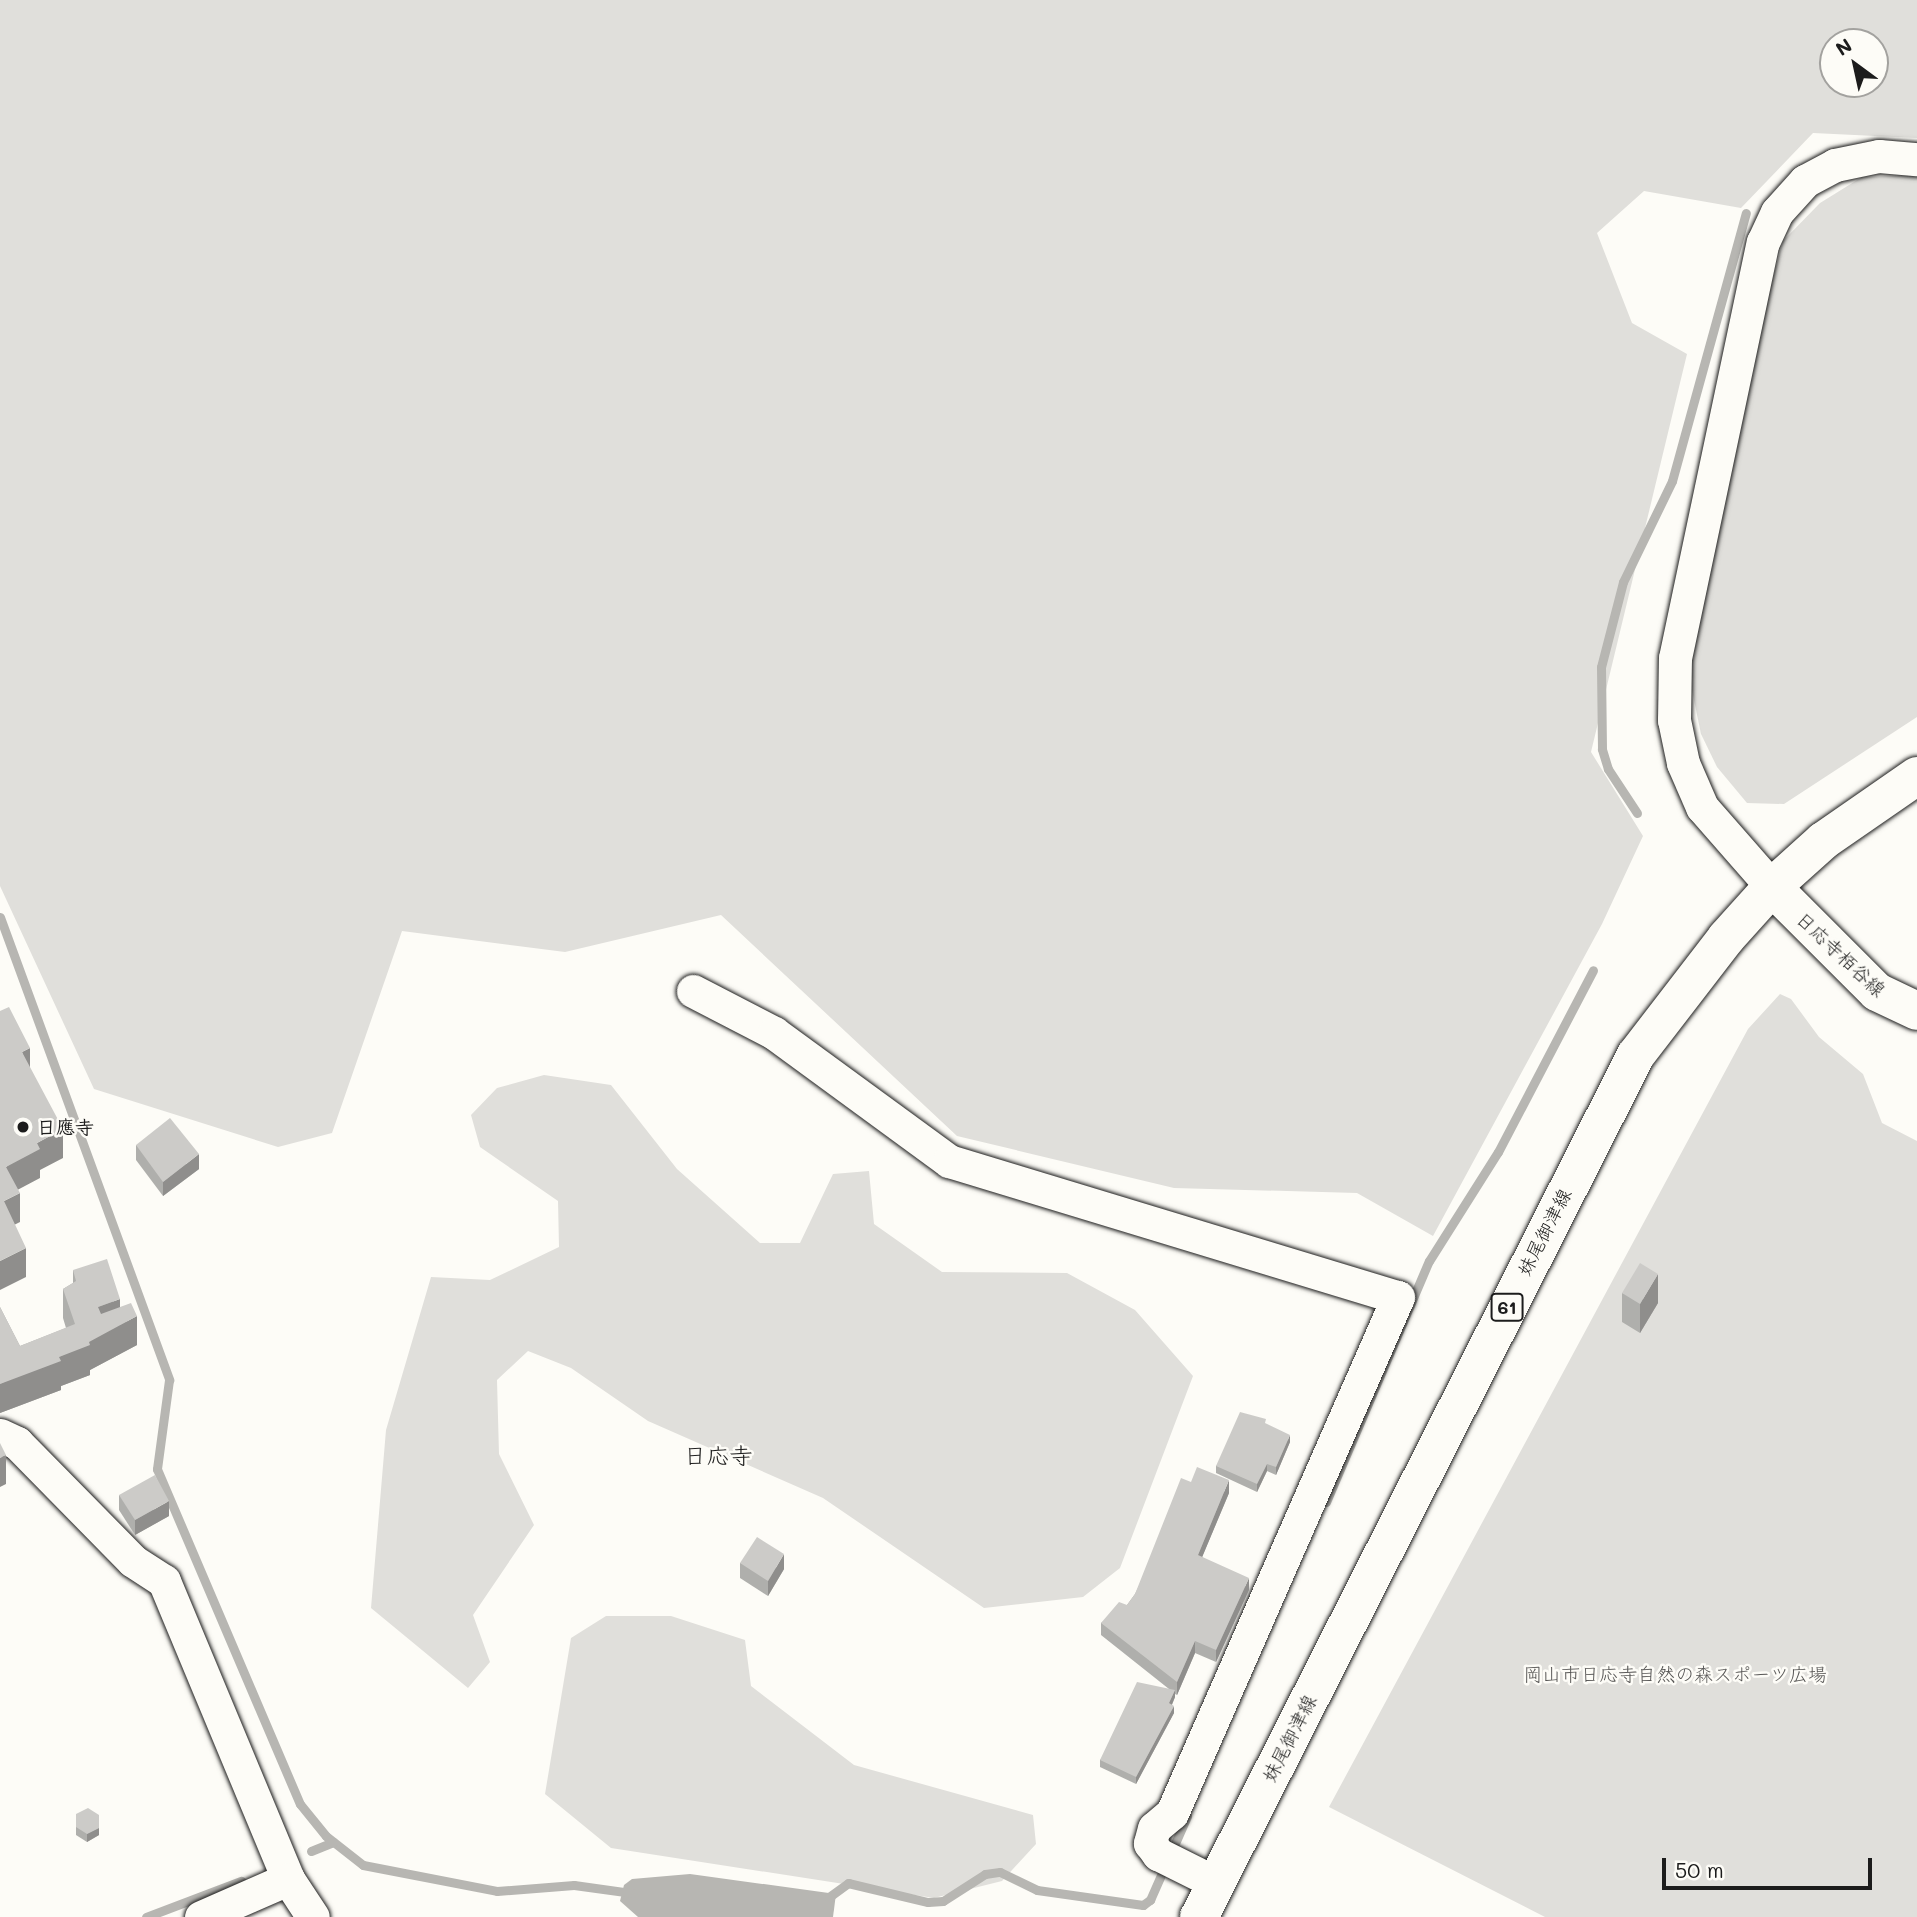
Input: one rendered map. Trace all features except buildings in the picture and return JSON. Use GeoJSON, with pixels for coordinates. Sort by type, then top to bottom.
{"type":"FeatureCollection","features":[{"type":"Feature","properties":{"kind":"main road","name":"妹尾御津線"},"geometry":{"type":"LineString","coordinates":[[1199,1917],[1636,1055],[1717,948],[1772,887],[1823,841],[1917,776]]}},
{"type":"Feature","properties":{"kind":"main road","name":"日応寺栢谷線"},"geometry":{"type":"LineString","coordinates":[[1772,887],[1877,992],[1917,1011]]}},
{"type":"Feature","properties":{"kind":"street"},"geometry":{"type":"LineString","coordinates":[[1772,887],[1702,807],[1684,763],[1674,720],[1675,658],[1763,242],[1777,212],[1805,181],[1835,166],[1879,156],[1917,159]]}},
{"type":"Feature","properties":{"kind":"street"},"geometry":{"type":"LineString","coordinates":[[693,991],[774,1033],[949,1160],[1398,1297],[1172,1813],[1154,1828],[1150,1843],[1168,1859],[1216,1883]]}},
{"type":"Feature","properties":{"kind":"street"},"geometry":{"type":"LineString","coordinates":[[0,1435],[17,1443],[133,1561],[164,1581],[288,1879],[313,1917]]}},
{"type":"Feature","properties":{"kind":"street"},"geometry":{"type":"LineString","coordinates":[[201,1917],[288,1879]]}},
{"type":"Feature","properties":{"kind":"green space"},"geometry":{"type":"Polygon","coordinates":[[[0,0],[1917,0],[1917,138],[1813,133],[1741,208],[1644,191],[1597,233],[1632,323],[1687,354],[1591,752],[1643,836],[1602,924],[1433,1236],[1357,1193],[1174,1188],[957,1136],[721,915],[565,952],[402,931],[332,1133],[278,1147],[94,1089],[0,886],[0,0]]]}},
{"type":"Feature","properties":{"kind":"green space"},"geometry":{"type":"Polygon","coordinates":[[[1917,175],[1917,717],[1784,804],[1747,803],[1717,767],[1701,734],[1689,676],[1760,326],[1783,241],[1820,203],[1862,177],[1917,175]]]}},
{"type":"Feature","properties":{"kind":"green space","name":"岡山市日応寺自然の森スポーツ広場"},"geometry":{"type":"Polygon","coordinates":[[[1780,994],[1791,999],[1819,1037],[1863,1074],[1882,1123],[1917,1141],[1917,1917],[1545,1917],[1329,1807],[1748,1029],[1780,994]]]}},
{"type":"Feature","properties":{"kind":"green space"},"geometry":{"type":"Polygon","coordinates":[[[544,1075],[611,1085],[677,1169],[760,1243],[800,1243],[833,1174],[869,1171],[874,1224],[942,1272],[1067,1273],[1135,1310],[1193,1376],[1120,1568],[1083,1597],[984,1608],[823,1498],[648,1421],[571,1368],[528,1351],[497,1380],[499,1454],[534,1525],[473,1615],[490,1662],[468,1688],[371,1608],[386,1430],[431,1277],[490,1280],[559,1247],[558,1201],[480,1147],[471,1115],[497,1088],[544,1075]]]}},
{"type":"Feature","properties":{"kind":"green space"},"geometry":{"type":"Polygon","coordinates":[[[606,1616],[671,1616],[745,1640],[751,1686],[854,1765],[1033,1815],[1036,1844],[1002,1881],[934,1898],[611,1848],[545,1794],[571,1638],[606,1616]]]}},
{"type":"Feature","properties":{"kind":"shaded area"},"geometry":{"type":"Polygon","coordinates":[[[690,1874],[836,1894],[833,1917],[638,1917],[620,1901],[624,1885],[632,1879],[690,1874]]]}},
{"type":"Feature","properties":{"kind":"waterway"},"geometry":{"type":"LineString","coordinates":[[1637,813],[1608,769],[1602,749],[1601,667],[1623,582],[1672,481],[1746,213]]}},
{"type":"Feature","properties":{"kind":"waterway"},"geometry":{"type":"LineString","coordinates":[[0,917],[169,1380],[157,1469],[300,1804],[326,1836],[363,1865],[497,1891],[574,1885],[632,1893]]}},
{"type":"Feature","properties":{"kind":"waterway"},"geometry":{"type":"LineString","coordinates":[[1326,1502],[1429,1261],[1498,1152],[1593,970]]}},
{"type":"Feature","properties":{"kind":"waterway"},"geometry":{"type":"LineString","coordinates":[[829,1897],[848,1883],[928,1902],[943,1901],[985,1874],[1000,1872],[1037,1890],[1143,1905],[1150,1900],[1187,1816]]}},
{"type":"Feature","properties":{"kind":"waterway"},"geometry":{"type":"LineString","coordinates":[[311,1851],[333,1842]]}},
{"type":"Feature","properties":{"kind":"waterway"},"geometry":{"type":"LineString","coordinates":[[146,1917],[241,1881]]}},
{"type":"Feature","properties":{"kind":"place","name":"日應寺"},"geometry":{"type":"Point","coordinates":[23,1127]}},
{"type":"Feature","properties":{"kind":"district","name":"日応寺"},"geometry":{"type":"Point","coordinates":[718,1455]}}]}
